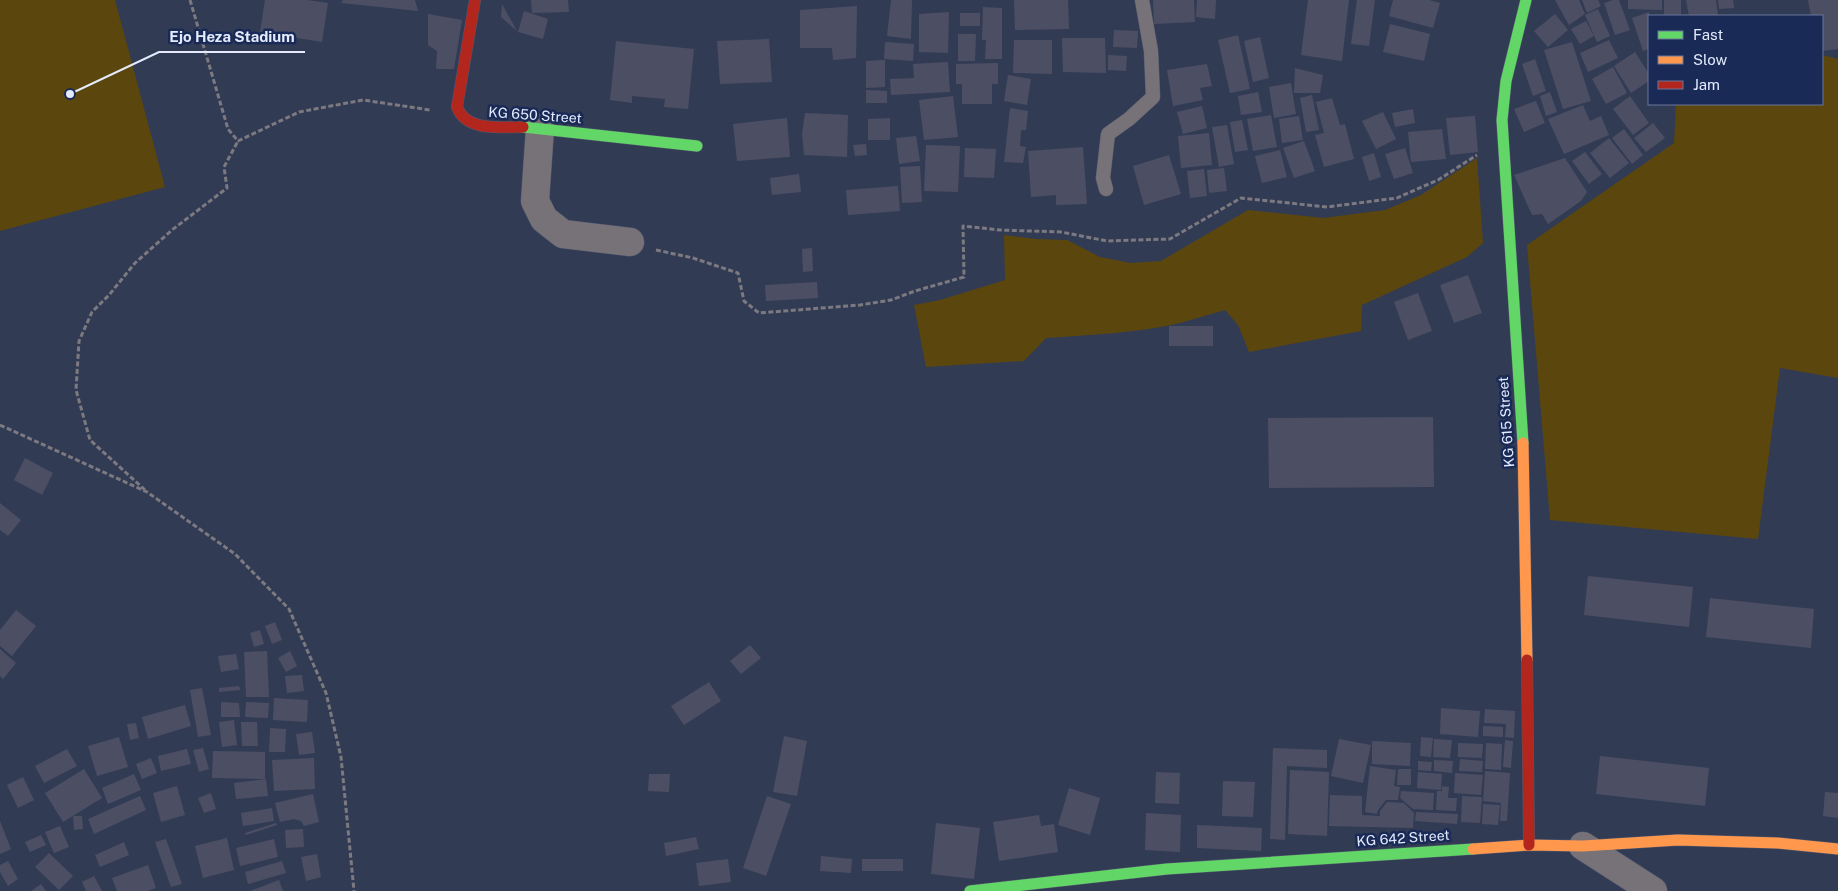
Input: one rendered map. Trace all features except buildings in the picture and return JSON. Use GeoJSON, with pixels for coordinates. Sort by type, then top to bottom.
{"type":"FeatureCollection","features":[{"type":"Feature","properties":{"kind":"street"},"geometry":{"type":"LineString","coordinates":[[460,115],[457,106],[475,0]]}},
{"type":"Feature","properties":{"kind":"street","name":"KG 615 Street"},"geometry":{"type":"LineString","coordinates":[[1526,0],[1506,81],[1502,138],[1524,463],[1529,845]]}},
{"type":"Feature","properties":{"kind":"street","name":"KG 650 Street"},"geometry":{"type":"LineString","coordinates":[[460,115],[470,122],[481,126],[540,128],[697,146]]}},
{"type":"Feature","properties":{"kind":"street"},"geometry":{"type":"LineString","coordinates":[[540,128],[535,201],[544,219],[563,234],[630,242]]}},
{"type":"Feature","properties":{"kind":"street","name":"KG 642 Street"},"geometry":{"type":"LineString","coordinates":[[970,891],[1167,869],[1529,845],[1583,846],[1678,840],[1777,843],[1838,849]]}},
{"type":"Feature","properties":{"kind":"street"},"geometry":{"type":"LineString","coordinates":[[1583,846],[1653,891]]}},
{"type":"Feature","properties":{"kind":"lane"},"geometry":{"type":"LineString","coordinates":[[1106,189],[1103,178],[1108,134],[1129,119],[1153,97],[1151,51],[1142,0]]}},
{"type":"Feature","properties":{"kind":"path"},"geometry":{"type":"LineString","coordinates":[[190,0],[228,129],[238,140]]}},
{"type":"Feature","properties":{"kind":"path"},"geometry":{"type":"LineString","coordinates":[[354,891],[341,757],[326,693],[289,608],[234,554],[147,492],[90,440],[76,390],[79,341],[92,312],[109,295],[134,264],[172,230],[228,188],[224,167],[238,140],[299,112],[363,100],[460,115]]}},
{"type":"Feature","properties":{"kind":"path"},"geometry":{"type":"LineString","coordinates":[[630,242],[693,258],[738,274],[744,301],[760,313],[860,305],[890,300],[915,291],[964,278],[963,226],[1000,230],[1061,232],[1107,241],[1170,239],[1241,198],[1327,207],[1397,198],[1438,180],[1502,138]]}},
{"type":"Feature","properties":{"kind":"path"},"geometry":{"type":"LineString","coordinates":[[0,425],[147,492]]}},
{"type":"Feature","properties":{"kind":"shaded area"},"geometry":{"type":"Polygon","coordinates":[[[0,0],[115,0],[165,187],[0,231],[0,0]]]}},
{"type":"Feature","properties":{"kind":"shaded area"},"geometry":{"type":"Polygon","coordinates":[[[1823,55],[1838,59],[1838,378],[1780,368],[1758,539],[1550,520],[1527,245],[1674,143],[1676,105],[1823,105],[1823,55]]]}},
{"type":"Feature","properties":{"kind":"shaded area"},"geometry":{"type":"Polygon","coordinates":[[[1477,158],[1483,243],[1467,257],[1362,305],[1361,331],[1249,352],[1238,325],[1225,310],[1180,323],[1147,329],[1046,338],[1024,361],[926,367],[914,305],[940,300],[1005,280],[1004,235],[1067,240],[1100,257],[1131,263],[1161,261],[1248,210],[1323,218],[1385,210],[1421,195],[1477,158]]]}},
{"type":"Feature","properties":{"kind":"traffic: fast"},"geometry":{"type":"LineString","coordinates":[[1523,443],[1502,120],[1506,81],[1526,0]]}},
{"type":"Feature","properties":{"kind":"traffic: fast"},"geometry":{"type":"LineString","coordinates":[[523,127],[697,146]]}},
{"type":"Feature","properties":{"kind":"traffic: fast"},"geometry":{"type":"LineString","coordinates":[[970,891],[1167,869],[1473,849]]}},
{"type":"Feature","properties":{"kind":"traffic: slow"},"geometry":{"type":"LineString","coordinates":[[1523,443],[1527,660]]}},
{"type":"Feature","properties":{"kind":"traffic: slow"},"geometry":{"type":"LineString","coordinates":[[1473,849],[1529,845],[1583,846],[1678,840],[1777,843],[1838,849]]}},
{"type":"Feature","properties":{"kind":"traffic: jam"},"geometry":{"type":"LineString","coordinates":[[475,0],[457,107],[468,121],[476,124],[495,127],[523,127]]}},
{"type":"Feature","properties":{"kind":"traffic: jam"},"geometry":{"type":"LineString","coordinates":[[1527,660],[1529,845]]}},
{"type":"Feature","properties":{"kind":"place","name":"Ejo Heza Stadium"},"geometry":{"type":"Point","coordinates":[70,94]}}]}
